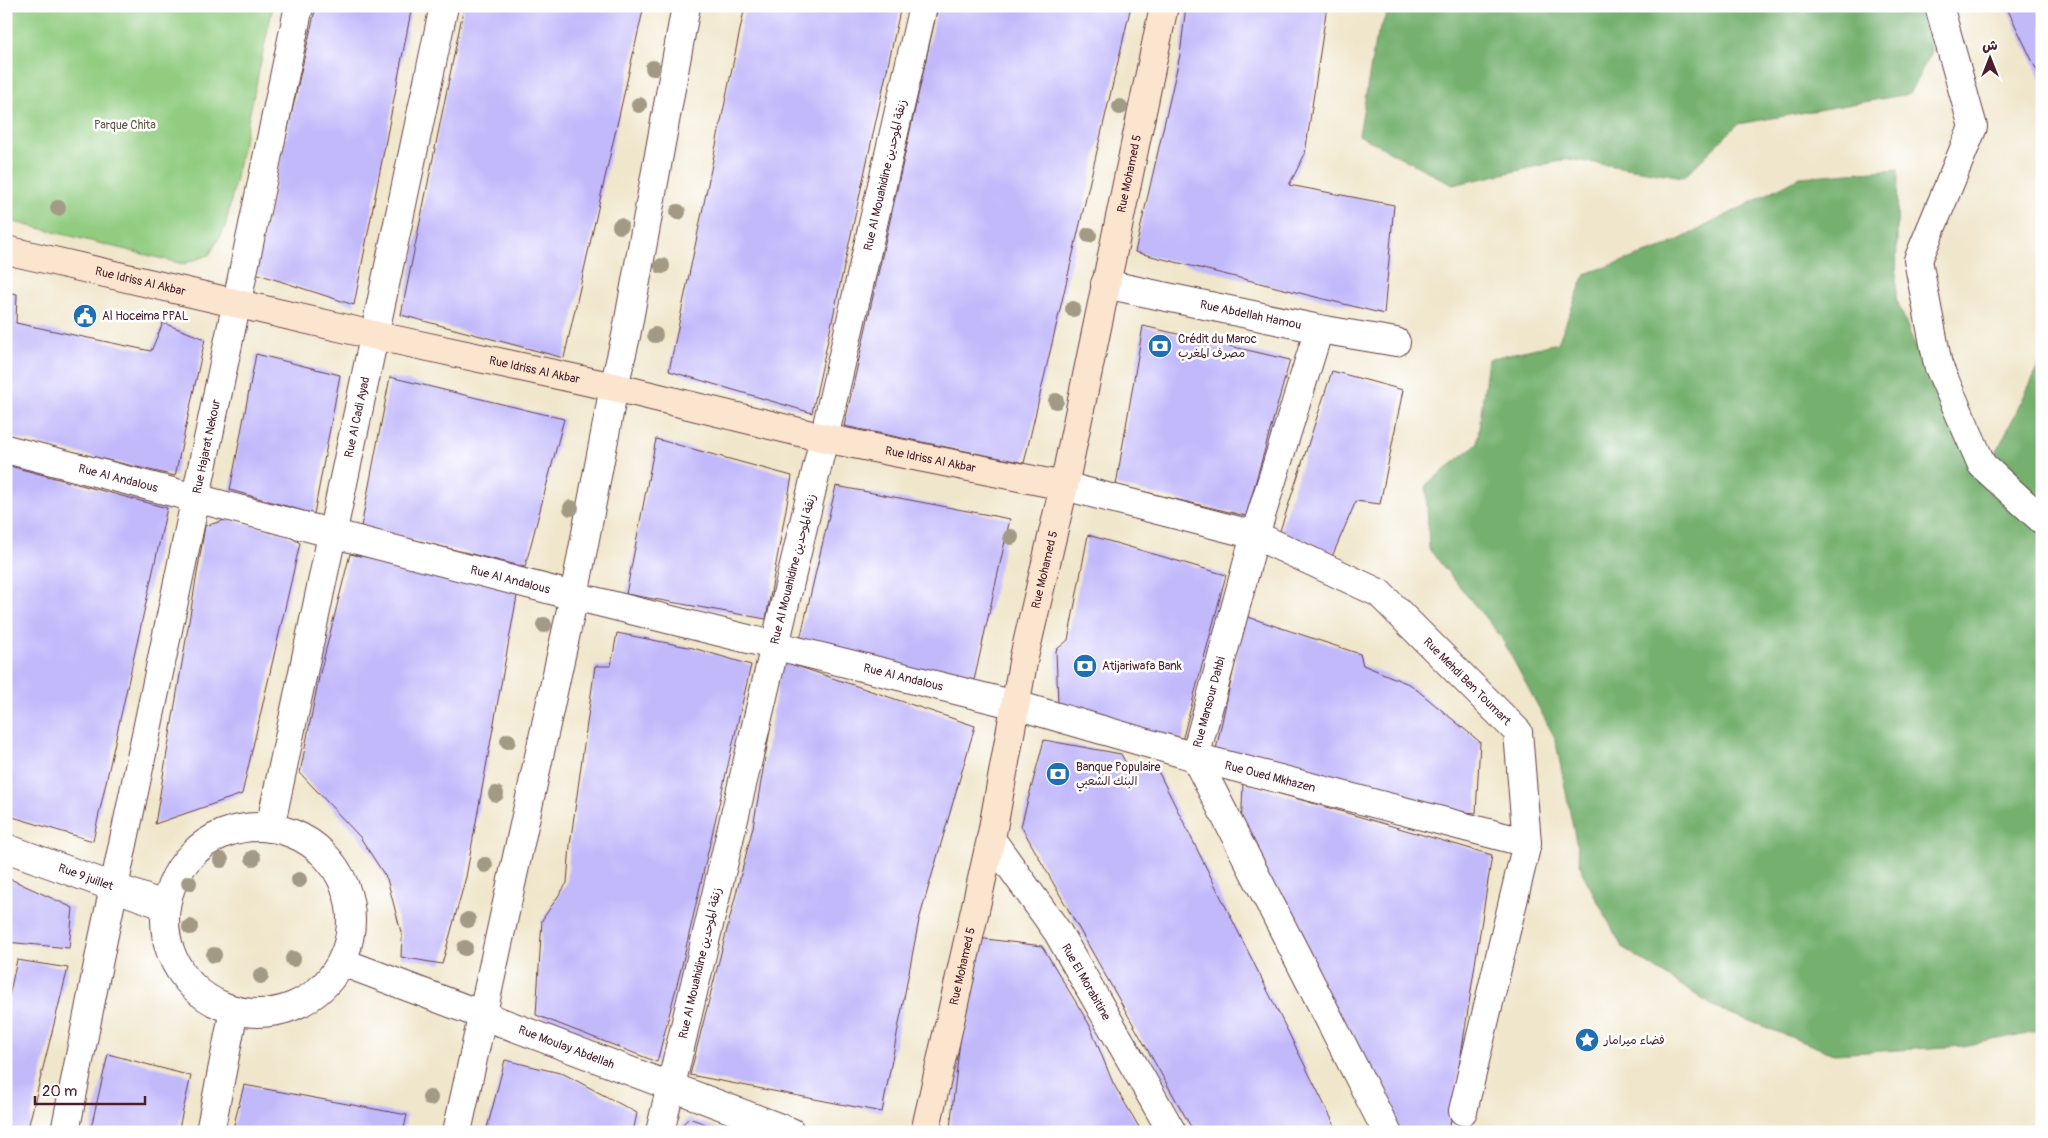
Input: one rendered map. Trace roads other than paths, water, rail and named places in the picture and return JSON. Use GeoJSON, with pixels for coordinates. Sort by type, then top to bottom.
{"type":"FeatureCollection","features":[{"type":"Feature","properties":{"kind":"street","name":"Rue Hajarat Nekour"},"geometry":{"type":"LineString","coordinates":[[65,1132],[114,887],[299,6]]}},
{"type":"Feature","properties":{"kind":"street","name":"Rue Al Cadi Ayad"},"geometry":{"type":"LineString","coordinates":[[270,828],[444,6]]}},
{"type":"Feature","properties":{"kind":"street"},"geometry":{"type":"LineString","coordinates":[[457,1132],[574,596],[614,387],[626,336],[686,6]]}},
{"type":"Feature","properties":{"kind":"street","name":"Rue Al Mouahidine زنقة الموحدين"},"geometry":{"type":"LineString","coordinates":[[660,1132],[824,438],[923,6]]}},
{"type":"Feature","properties":{"kind":"street","name":"Rue Mohamed 5"},"geometry":{"type":"LineString","coordinates":[[925,1132],[991,839],[1024,657],[1064,486],[1164,6]]}},
{"type":"Feature","properties":{"kind":"street"},"geometry":{"type":"LineString","coordinates":[[1939,6],[1973,127],[1918,260],[1938,365],[1982,465],[2042,520]]}},
{"type":"Feature","properties":{"kind":"street","name":"Rue Idriss Al Akbar"},"geometry":{"type":"LineString","coordinates":[[6,250],[373,335],[614,387],[824,438],[1064,486]]}},
{"type":"Feature","properties":{"kind":"street","name":"Rue Abdellah Hamou"},"geometry":{"type":"LineString","coordinates":[[1105,284],[1319,329],[1396,342]]}},
{"type":"Feature","properties":{"kind":"street","name":"Rue Mansour Dahbi"},"geometry":{"type":"LineString","coordinates":[[1319,329],[1255,535],[1195,757],[1387,1132]]}},
{"type":"Feature","properties":{"kind":"street","name":"Rue Al Andalous"},"geometry":{"type":"LineString","coordinates":[[6,449],[774,647],[1016,705]]}},
{"type":"Feature","properties":{"kind":"street","name":"Rue Mehdi Ben Toumart"},"geometry":{"type":"LineString","coordinates":[[1064,486],[1255,535],[1379,593],[1518,732],[1527,843],[1463,1111]]}},
{"type":"Feature","properties":{"kind":"street","name":"Rue Oued Mkhazen"},"geometry":{"type":"LineString","coordinates":[[1016,705],[1195,757],[1527,843]]}},
{"type":"Feature","properties":{"kind":"street"},"geometry":{"type":"LineString","coordinates":[[246,826],[270,828],[298,835],[331,860],[347,889],[352,914],[342,962],[320,990],[291,1008],[267,1013],[228,1009],[199,993],[179,972],[166,941],[163,926],[169,888],[174,875],[206,841],[246,826]]}},
{"type":"Feature","properties":{"kind":"street","name":"Rue El Morabitine"},"geometry":{"type":"LineString","coordinates":[[991,839],[1057,931],[1172,1132]]}},
{"type":"Feature","properties":{"kind":"street","name":"Rue 9 juillet"},"geometry":{"type":"LineString","coordinates":[[6,848],[166,906]]}},
{"type":"Feature","properties":{"kind":"street","name":"Rue Moulay Abdellah"},"geometry":{"type":"LineString","coordinates":[[342,962],[791,1132]]}},
{"type":"Feature","properties":{"kind":"street"},"geometry":{"type":"LineString","coordinates":[[210,1132],[234,1010]]}},
{"type":"Feature","properties":{"kind":"place","name":"Al Hoceima PPAL"},"geometry":{"type":"Point","coordinates":[85,316]}},
{"type":"Feature","properties":{"kind":"place","name":"Crédit du Maroc مصرف المغرب"},"geometry":{"type":"Point","coordinates":[1160,346]}},
{"type":"Feature","properties":{"kind":"place","name":"Atijariwafa Bank"},"geometry":{"type":"Point","coordinates":[1085,666]}},
{"type":"Feature","properties":{"kind":"place","name":"Banque Populaire البنك الشعبي"},"geometry":{"type":"Point","coordinates":[1058,774]}},
{"type":"Feature","properties":{"kind":"place","name":"فضاء ميرامار"},"geometry":{"type":"Point","coordinates":[1587,1040]}},
{"type":"Feature","properties":{"kind":"park label","name":"Parque Chita"},"geometry":{"type":"Point","coordinates":[125,125]}}]}
